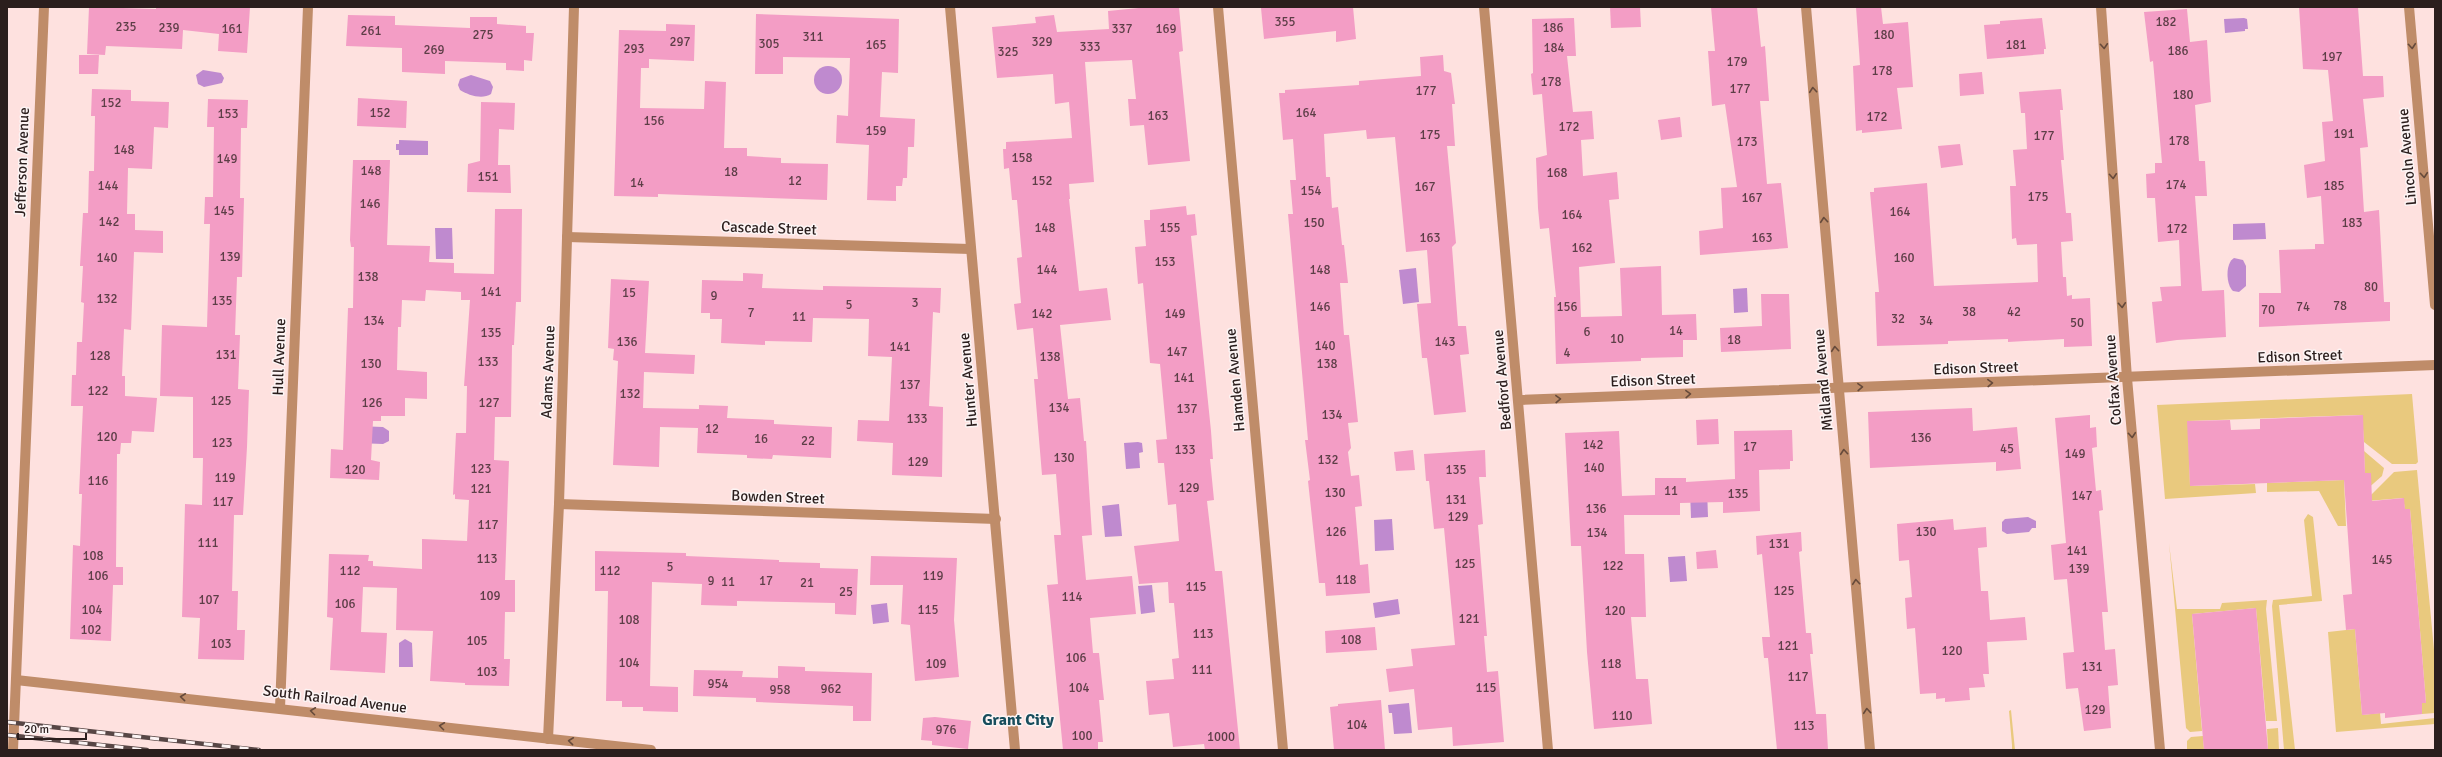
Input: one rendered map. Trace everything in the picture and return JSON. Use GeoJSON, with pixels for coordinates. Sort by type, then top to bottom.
{"type":"FeatureCollection","features":[{"type":"Feature","properties":{"kind":"street","name":"Jefferson Avenue"},"geometry":{"type":"LineString","coordinates":[[13,750],[44,7]]}},
{"type":"Feature","properties":{"kind":"street","name":"Hull Avenue"},"geometry":{"type":"LineString","coordinates":[[280,708],[308,7]]}},
{"type":"Feature","properties":{"kind":"street","name":"Adams Avenue"},"geometry":{"type":"LineString","coordinates":[[548,739],[559,504],[574,7]]}},
{"type":"Feature","properties":{"kind":"street","name":"Hunter Avenue"},"geometry":{"type":"LineString","coordinates":[[950,7],[1015,750]]}},
{"type":"Feature","properties":{"kind":"street","name":"Hamden Avenue"},"geometry":{"type":"LineString","coordinates":[[1218,7],[1283,750]]}},
{"type":"Feature","properties":{"kind":"street","name":"Bedford Avenue"},"geometry":{"type":"LineString","coordinates":[[1484,7],[1548,750]]}},
{"type":"Feature","properties":{"kind":"street","name":"Midland Avenue"},"geometry":{"type":"LineString","coordinates":[[1806,7],[1870,750]]}},
{"type":"Feature","properties":{"kind":"street","name":"Colfax Avenue"},"geometry":{"type":"LineString","coordinates":[[2101,7],[2127,378],[2160,750]]}},
{"type":"Feature","properties":{"kind":"street","name":"Lincoln Avenue"},"geometry":{"type":"LineString","coordinates":[[2409,7],[2435,305]]}},
{"type":"Feature","properties":{"kind":"street","name":"Cascade Street"},"geometry":{"type":"LineString","coordinates":[[567,237],[970,249]]}},
{"type":"Feature","properties":{"kind":"street","name":"Edison Street"},"geometry":{"type":"LineString","coordinates":[[1519,400],[2127,378],[2435,365]]}},
{"type":"Feature","properties":{"kind":"street","name":"Bowden Street"},"geometry":{"type":"LineString","coordinates":[[559,504],[996,520]]}},
{"type":"Feature","properties":{"kind":"street","name":"South Railroad Avenue"},"geometry":{"type":"LineString","coordinates":[[16,680],[651,750]]}},
{"type":"Feature","properties":{"kind":"shaded area"},"geometry":{"type":"Polygon","coordinates":[[[2224,19],[2247,19],[2248,29],[2245,29],[2245,31],[2225,33],[2224,19]]]}},
{"type":"Feature","properties":{"kind":"shaded area"},"geometry":{"type":"Polygon","coordinates":[[[828,66],[838,70],[842,80],[838,90],[828,94],[818,90],[814,80],[818,70],[828,66]]]}},
{"type":"Feature","properties":{"kind":"shaded area"},"geometry":{"type":"Polygon","coordinates":[[[203,70],[221,73],[224,78],[222,83],[204,87],[198,84],[196,75],[203,70]]]}},
{"type":"Feature","properties":{"kind":"shaded area"},"geometry":{"type":"Polygon","coordinates":[[[471,75],[490,81],[493,87],[491,94],[479,97],[467,94],[460,90],[458,85],[460,79],[471,75]]]}},
{"type":"Feature","properties":{"kind":"shaded area"},"geometry":{"type":"Polygon","coordinates":[[[399,140],[428,141],[428,155],[399,155],[399,150],[396,150],[396,144],[399,144],[399,140]]]}},
{"type":"Feature","properties":{"kind":"shaded area"},"geometry":{"type":"Polygon","coordinates":[[[2265,223],[2266,239],[2233,240],[2233,224],[2265,223]]]}},
{"type":"Feature","properties":{"kind":"shaded area"},"geometry":{"type":"Polygon","coordinates":[[[435,228],[452,228],[453,259],[436,259],[435,228]]]}},
{"type":"Feature","properties":{"kind":"shaded area"},"geometry":{"type":"Polygon","coordinates":[[[2234,258],[2243,260],[2246,266],[2246,286],[2239,292],[2233,291],[2228,279],[2229,264],[2234,258]]]}},
{"type":"Feature","properties":{"kind":"shaded area"},"geometry":{"type":"Polygon","coordinates":[[[1416,268],[1419,302],[1403,304],[1399,270],[1416,268]]]}},
{"type":"Feature","properties":{"kind":"shaded area"},"geometry":{"type":"Polygon","coordinates":[[[1747,288],[1748,312],[1734,313],[1733,289],[1747,288]]]}},
{"type":"Feature","properties":{"kind":"shaded area"},"geometry":{"type":"Polygon","coordinates":[[[2412,394],[2418,462],[2416,464],[2392,464],[2364,442],[2362,415],[2188,421],[2190,486],[2255,484],[2256,493],[2165,499],[2157,405],[2412,394]]]}},
{"type":"Feature","properties":{"kind":"shaded area"},"geometry":{"type":"Polygon","coordinates":[[[357,426],[383,427],[389,431],[389,441],[383,444],[357,443],[357,426]]]}},
{"type":"Feature","properties":{"kind":"shaded area"},"geometry":{"type":"Polygon","coordinates":[[[1124,443],[1142,443],[1143,452],[1139,453],[1140,468],[1126,469],[1124,443]]]}},
{"type":"Feature","properties":{"kind":"shaded area"},"geometry":{"type":"Polygon","coordinates":[[[2364,451],[2384,468],[2382,476],[2366,490],[2371,479],[2371,473],[2365,473],[2364,451]]]}},
{"type":"Feature","properties":{"kind":"shaded area"},"geometry":{"type":"Polygon","coordinates":[[[2417,470],[2435,660],[2435,713],[2422,714],[2422,703],[2426,703],[2410,509],[2405,509],[2403,498],[2367,501],[2367,499],[2394,472],[2417,470]]]}},
{"type":"Feature","properties":{"kind":"shaded area"},"geometry":{"type":"Polygon","coordinates":[[[2344,480],[2346,526],[2338,526],[2319,491],[2267,492],[2267,483],[2344,480]]]}},
{"type":"Feature","properties":{"kind":"shaded area"},"geometry":{"type":"Polygon","coordinates":[[[1707,489],[1708,517],[1691,518],[1690,490],[1707,489]]]}},
{"type":"Feature","properties":{"kind":"shaded area"},"geometry":{"type":"Polygon","coordinates":[[[1119,504],[1122,536],[1105,537],[1102,506],[1119,504]]]}},
{"type":"Feature","properties":{"kind":"shaded area"},"geometry":{"type":"Polygon","coordinates":[[[2308,514],[2313,517],[2322,601],[2279,605],[2295,750],[2284,750],[2272,606],[2273,600],[2312,596],[2304,520],[2308,514]]]}},
{"type":"Feature","properties":{"kind":"shaded area"},"geometry":{"type":"Polygon","coordinates":[[[2028,517],[2036,521],[2036,528],[2032,528],[2029,532],[2007,534],[2002,531],[2002,522],[2005,519],[2028,517]]]}},
{"type":"Feature","properties":{"kind":"shaded area"},"geometry":{"type":"Polygon","coordinates":[[[1392,519],[1394,550],[1375,551],[1374,520],[1392,519]]]}},
{"type":"Feature","properties":{"kind":"shaded area"},"geometry":{"type":"Polygon","coordinates":[[[2169,543],[2177,609],[2220,609],[2222,603],[2267,600],[2266,609],[2277,721],[2266,721],[2256,608],[2192,614],[2202,731],[2190,732],[2186,728],[2169,543]]]}},
{"type":"Feature","properties":{"kind":"shaded area"},"geometry":{"type":"Polygon","coordinates":[[[1685,556],[1687,581],[1670,582],[1668,557],[1685,556]]]}},
{"type":"Feature","properties":{"kind":"shaded area"},"geometry":{"type":"Polygon","coordinates":[[[1152,585],[1155,612],[1141,614],[1138,586],[1152,585]]]}},
{"type":"Feature","properties":{"kind":"shaded area"},"geometry":{"type":"Polygon","coordinates":[[[1398,599],[1400,614],[1375,618],[1373,603],[1398,599]]]}},
{"type":"Feature","properties":{"kind":"shaded area"},"geometry":{"type":"Polygon","coordinates":[[[887,603],[889,622],[873,624],[871,605],[887,603]]]}},
{"type":"Feature","properties":{"kind":"shaded area"},"geometry":{"type":"Polygon","coordinates":[[[2355,629],[2362,715],[2380,713],[2381,724],[2435,718],[2435,724],[2336,732],[2328,632],[2355,629]]]}},
{"type":"Feature","properties":{"kind":"shaded area"},"geometry":{"type":"Polygon","coordinates":[[[405,639],[412,643],[413,667],[399,667],[399,643],[405,639]]]}},
{"type":"Feature","properties":{"kind":"shaded area"},"geometry":{"type":"Polygon","coordinates":[[[1409,703],[1412,733],[1394,734],[1392,713],[1389,713],[1388,705],[1409,703]]]}},
{"type":"Feature","properties":{"kind":"shaded area"},"geometry":{"type":"Polygon","coordinates":[[[2011,710],[2015,750],[2012,750],[2009,711],[2011,710]]]}},
{"type":"Feature","properties":{"kind":"shaded area"},"geometry":{"type":"Polygon","coordinates":[[[2278,728],[2279,750],[2268,750],[2267,729],[2278,728]]]}},
{"type":"Feature","properties":{"kind":"shaded area"},"geometry":{"type":"Polygon","coordinates":[[[2203,736],[2204,750],[2187,750],[2187,741],[2191,737],[2203,736]]]}},
{"type":"Feature","properties":{"kind":"building"},"geometry":{"type":"Polygon","coordinates":[[[89,7],[156,9],[156,7],[250,7],[247,53],[218,51],[219,34],[183,30],[182,49],[106,46],[105,55],[87,54],[89,7]]]}},
{"type":"Feature","properties":{"kind":"building"},"geometry":{"type":"Polygon","coordinates":[[[1149,7],[1179,7],[1183,51],[1179,52],[1190,161],[1148,165],[1144,125],[1130,126],[1128,99],[1136,99],[1132,60],[1085,62],[1094,182],[1069,184],[1069,199],[1079,291],[1107,288],[1111,320],[1060,325],[1068,399],[1080,398],[1084,441],[1086,441],[1092,535],[1082,536],[1086,580],[1132,576],[1136,614],[1090,618],[1093,653],[1099,653],[1104,700],[1099,700],[1103,742],[1098,742],[1098,750],[1063,750],[1047,585],[1058,584],[1054,535],[1061,535],[1056,474],[1042,475],[1034,379],[1038,379],[1033,328],[1017,330],[1014,304],[1021,303],[1017,258],[1022,257],[1017,200],[1012,200],[1009,168],[1004,169],[1003,149],[1006,149],[1006,142],[1072,138],[1069,102],[1055,104],[1053,74],[997,78],[992,27],[1036,23],[1035,17],[1054,15],[1057,32],[1109,29],[1108,11],[1149,7]]]}},
{"type":"Feature","properties":{"kind":"building"},"geometry":{"type":"Polygon","coordinates":[[[1353,7],[1356,39],[1336,42],[1336,31],[1264,39],[1261,8],[1353,7]]]}},
{"type":"Feature","properties":{"kind":"building"},"geometry":{"type":"Polygon","coordinates":[[[1610,7],[1640,7],[1641,27],[1611,28],[1610,7]]]}},
{"type":"Feature","properties":{"kind":"building"},"geometry":{"type":"Polygon","coordinates":[[[1711,7],[1757,7],[1761,47],[1765,46],[1769,101],[1760,101],[1767,184],[1781,183],[1788,248],[1700,255],[1699,231],[1723,228],[1721,188],[1737,187],[1725,104],[1712,106],[1708,51],[1715,51],[1711,7]]]}},
{"type":"Feature","properties":{"kind":"building"},"geometry":{"type":"Polygon","coordinates":[[[1856,7],[1881,7],[1883,24],[1908,22],[1913,87],[1897,88],[1902,129],[1862,133],[1862,130],[1856,131],[1853,66],[1860,65],[1856,7]]]}},
{"type":"Feature","properties":{"kind":"building"},"geometry":{"type":"Polygon","coordinates":[[[2299,7],[2358,7],[2363,76],[2383,76],[2384,97],[2363,99],[2368,147],[2360,148],[2364,212],[2379,210],[2384,302],[2390,302],[2390,321],[2259,327],[2259,293],[2281,293],[2279,250],[2315,249],[2315,244],[2324,244],[2321,196],[2307,198],[2304,165],[2325,161],[2322,122],[2333,121],[2328,70],[2303,69],[2299,7]]]}},
{"type":"Feature","properties":{"kind":"building"},"geometry":{"type":"Polygon","coordinates":[[[2187,9],[2190,42],[2207,40],[2211,102],[2195,105],[2199,161],[2205,161],[2207,196],[2195,196],[2202,291],[2224,290],[2226,337],[2156,343],[2152,302],[2162,301],[2160,287],[2181,286],[2179,240],[2158,242],[2155,198],[2147,198],[2146,174],[2155,173],[2155,163],[2162,163],[2153,61],[2150,62],[2144,12],[2187,9]]]}},
{"type":"Feature","properties":{"kind":"building"},"geometry":{"type":"Polygon","coordinates":[[[756,14],[899,19],[898,73],[882,72],[880,117],[915,119],[914,147],[908,147],[907,178],[903,178],[902,186],[896,186],[896,201],[867,200],[869,145],[836,143],[837,115],[848,116],[850,58],[783,57],[783,74],[755,74],[756,14]]]}},
{"type":"Feature","properties":{"kind":"building"},"geometry":{"type":"Polygon","coordinates":[[[348,15],[395,16],[395,25],[470,28],[470,17],[497,17],[497,24],[526,26],[526,33],[534,33],[532,61],[524,60],[524,71],[506,70],[506,63],[445,61],[445,74],[402,72],[402,48],[346,46],[348,15]]]}},
{"type":"Feature","properties":{"kind":"building"},"geometry":{"type":"Polygon","coordinates":[[[1574,18],[1576,56],[1567,56],[1573,112],[1592,111],[1594,139],[1581,140],[1583,176],[1617,172],[1619,199],[1609,200],[1615,263],[1579,267],[1581,317],[1622,316],[1620,268],[1661,266],[1662,315],[1696,314],[1697,340],[1683,340],[1683,357],[1641,358],[1641,361],[1556,364],[1554,297],[1556,297],[1549,228],[1540,229],[1538,208],[1536,158],[1547,155],[1542,94],[1533,95],[1531,74],[1533,73],[1532,19],[1574,18]]]}},
{"type":"Feature","properties":{"kind":"building"},"geometry":{"type":"Polygon","coordinates":[[[2042,18],[2046,49],[2044,49],[2044,54],[1987,59],[1984,25],[2000,24],[2000,21],[2042,18]]]}},
{"type":"Feature","properties":{"kind":"building"},"geometry":{"type":"Polygon","coordinates":[[[666,24],[695,25],[694,61],[649,59],[649,68],[641,68],[640,108],[704,109],[705,81],[726,82],[724,148],[747,148],[747,156],[781,158],[781,163],[828,164],[827,200],[658,194],[658,197],[614,196],[619,30],[666,31],[666,24]]]}},
{"type":"Feature","properties":{"kind":"building"},"geometry":{"type":"Polygon","coordinates":[[[79,55],[99,55],[98,74],[79,74],[79,55]]]}},
{"type":"Feature","properties":{"kind":"building"},"geometry":{"type":"Polygon","coordinates":[[[1443,55],[1444,71],[1451,73],[1455,104],[1452,104],[1455,146],[1447,146],[1456,243],[1452,247],[1458,326],[1466,326],[1469,354],[1460,355],[1466,412],[1434,415],[1427,358],[1422,358],[1417,304],[1431,303],[1427,250],[1406,252],[1395,137],[1367,139],[1366,130],[1324,134],[1326,177],[1330,177],[1332,208],[1338,207],[1348,283],[1340,283],[1344,335],[1349,335],[1358,422],[1348,423],[1351,448],[1348,452],[1351,476],[1359,475],[1362,506],[1355,507],[1360,565],[1368,564],[1370,593],[1326,596],[1325,583],[1319,583],[1308,481],[1310,480],[1305,440],[1308,440],[1288,214],[1293,214],[1290,180],[1296,180],[1293,139],[1283,140],[1279,93],[1285,93],[1285,90],[1359,85],[1359,81],[1421,76],[1420,57],[1443,55]]]}},
{"type":"Feature","properties":{"kind":"building"},"geometry":{"type":"Polygon","coordinates":[[[1982,72],[1984,94],[1960,96],[1959,74],[1982,72]]]}},
{"type":"Feature","properties":{"kind":"building"},"geometry":{"type":"Polygon","coordinates":[[[92,89],[131,90],[131,101],[169,102],[168,128],[154,127],[152,169],[128,168],[127,214],[135,214],[135,230],[163,231],[163,253],[134,252],[131,330],[124,329],[122,376],[125,376],[125,396],[157,398],[154,432],[132,431],[131,443],[121,443],[120,454],[117,454],[116,567],[123,567],[123,585],[113,585],[111,641],[70,639],[73,545],[80,546],[82,494],[79,494],[83,406],[71,406],[72,375],[76,375],[77,342],[82,342],[84,303],[81,302],[83,266],[80,266],[83,213],[88,213],[89,171],[94,171],[95,116],[91,116],[92,89]]]}},
{"type":"Feature","properties":{"kind":"building"},"geometry":{"type":"Polygon","coordinates":[[[2061,89],[2063,110],[2060,110],[2064,160],[2061,160],[2066,213],[2071,213],[2073,241],[2061,242],[2063,277],[2066,277],[2067,296],[2072,295],[2072,299],[2090,298],[2092,346],[2064,347],[2064,339],[2008,342],[2008,339],[1948,341],[1948,344],[1877,346],[1875,292],[1879,292],[1870,192],[1874,192],[1874,188],[1927,183],[1934,286],[2038,282],[2037,244],[2017,245],[2016,238],[2012,239],[2010,186],[2016,186],[2013,150],[2027,149],[2025,113],[2021,113],[2019,92],[2061,89]]]}},
{"type":"Feature","properties":{"kind":"building"},"geometry":{"type":"Polygon","coordinates":[[[358,98],[407,101],[406,128],[357,126],[358,98]]]}},
{"type":"Feature","properties":{"kind":"building"},"geometry":{"type":"Polygon","coordinates":[[[208,99],[248,100],[247,128],[241,128],[240,198],[244,198],[242,277],[237,277],[235,335],[240,335],[238,389],[249,390],[243,515],[234,515],[232,591],[238,591],[237,630],[245,630],[244,660],[198,659],[200,618],[182,617],[185,504],[202,505],[203,458],[193,458],[193,397],[160,396],[162,325],[207,327],[210,224],[204,224],[205,197],[213,197],[214,127],[207,127],[208,99]]]}},
{"type":"Feature","properties":{"kind":"building"},"geometry":{"type":"Polygon","coordinates":[[[481,102],[515,103],[514,130],[499,129],[498,165],[510,165],[511,193],[467,192],[468,164],[480,161],[481,102]]]}},
{"type":"Feature","properties":{"kind":"building"},"geometry":{"type":"Polygon","coordinates":[[[1680,117],[1682,137],[1661,140],[1658,120],[1680,117]]]}},
{"type":"Feature","properties":{"kind":"building"},"geometry":{"type":"Polygon","coordinates":[[[1960,144],[1963,165],[1941,168],[1938,146],[1960,144]]]}},
{"type":"Feature","properties":{"kind":"building"},"geometry":{"type":"Polygon","coordinates":[[[353,160],[390,160],[387,245],[430,246],[429,262],[454,263],[454,273],[494,274],[495,209],[522,209],[521,302],[516,302],[514,345],[512,345],[511,417],[495,417],[494,460],[509,461],[505,580],[515,580],[515,612],[505,612],[504,659],[510,659],[509,686],[465,685],[465,683],[430,681],[433,631],[396,630],[397,588],[363,587],[361,632],[387,633],[385,673],[330,670],[333,618],[327,617],[329,554],[369,555],[368,561],[373,561],[373,566],[422,569],[422,539],[467,541],[469,500],[455,499],[455,494],[453,495],[456,433],[466,433],[467,386],[464,386],[470,300],[461,300],[461,292],[426,290],[425,301],[402,300],[401,327],[398,327],[397,370],[427,372],[427,399],[405,398],[405,416],[381,416],[381,421],[373,421],[371,460],[380,462],[379,480],[330,478],[331,449],[343,450],[348,308],[353,308],[354,247],[351,247],[350,240],[353,160]]]}},
{"type":"Feature","properties":{"kind":"building"},"geometry":{"type":"Polygon","coordinates":[[[1186,206],[1187,215],[1195,214],[1197,235],[1191,236],[1213,459],[1210,459],[1214,500],[1207,501],[1215,571],[1222,571],[1240,750],[1205,750],[1204,744],[1173,747],[1169,713],[1149,715],[1146,681],[1174,679],[1172,659],[1179,658],[1174,603],[1169,603],[1168,582],[1139,584],[1134,546],[1179,541],[1176,504],[1168,505],[1164,463],[1158,463],[1156,440],[1167,439],[1160,364],[1150,363],[1143,283],[1138,284],[1135,247],[1146,246],[1144,220],[1150,220],[1150,210],[1186,206]]]}},
{"type":"Feature","properties":{"kind":"building"},"geometry":{"type":"Polygon","coordinates":[[[743,273],[763,274],[762,288],[823,290],[823,286],[941,288],[940,313],[933,312],[929,406],[943,407],[942,477],[892,475],[893,443],[857,441],[858,420],[889,421],[892,357],[868,356],[869,319],[813,318],[812,342],[765,341],[765,345],[721,343],[722,319],[710,319],[710,313],[701,313],[702,280],[743,281],[743,273]]]}},
{"type":"Feature","properties":{"kind":"building"},"geometry":{"type":"Polygon","coordinates":[[[611,279],[649,281],[645,353],[695,355],[694,374],[644,372],[643,408],[699,409],[699,405],[728,406],[727,418],[774,420],[774,424],[832,427],[831,458],[773,455],[772,459],[747,458],[747,455],[697,453],[698,428],[660,427],[659,467],[613,465],[618,361],[613,360],[614,349],[608,348],[611,279]]]}},
{"type":"Feature","properties":{"kind":"building"},"geometry":{"type":"Polygon","coordinates":[[[1761,294],[1789,294],[1791,349],[1721,352],[1720,328],[1762,326],[1761,294]]]}},
{"type":"Feature","properties":{"kind":"building"},"geometry":{"type":"Polygon","coordinates":[[[1972,408],[1973,431],[2017,427],[2021,469],[1996,471],[1996,462],[1870,468],[1868,412],[1972,408]]]}},
{"type":"Feature","properties":{"kind":"building"},"geometry":{"type":"Polygon","coordinates":[[[2090,415],[2090,428],[2096,427],[2097,447],[2092,448],[2096,491],[2101,490],[2103,510],[2099,511],[2108,612],[2102,612],[2105,650],[2115,649],[2118,685],[2108,686],[2111,728],[2084,731],[2078,688],[2066,689],[2063,653],[2074,652],[2067,579],[2054,580],[2051,545],[2066,543],[2055,418],[2090,415]]]}},
{"type":"Feature","properties":{"kind":"building"},"geometry":{"type":"Polygon","coordinates":[[[2363,415],[2365,473],[2371,473],[2372,501],[2404,498],[2405,509],[2410,509],[2426,703],[2422,703],[2422,714],[2385,718],[2385,713],[2362,715],[2355,629],[2346,630],[2343,595],[2352,594],[2344,480],[2190,486],[2187,421],[2230,420],[2231,430],[2260,429],[2260,419],[2363,415]]]}},
{"type":"Feature","properties":{"kind":"building"},"geometry":{"type":"Polygon","coordinates":[[[1718,419],[1719,444],[1697,445],[1696,420],[1718,419]]]}},
{"type":"Feature","properties":{"kind":"building"},"geometry":{"type":"Polygon","coordinates":[[[1792,430],[1793,461],[1790,461],[1790,469],[1759,470],[1760,511],[1723,513],[1723,502],[1680,503],[1680,515],[1624,515],[1625,554],[1644,554],[1646,617],[1631,617],[1636,679],[1648,679],[1652,724],[1594,729],[1587,652],[1581,546],[1571,546],[1565,433],[1619,431],[1622,496],[1655,495],[1655,478],[1686,478],[1686,482],[1735,479],[1734,431],[1792,430]]]}},
{"type":"Feature","properties":{"kind":"building"},"geometry":{"type":"Polygon","coordinates":[[[1413,450],[1415,470],[1396,471],[1394,452],[1413,450]]]}},
{"type":"Feature","properties":{"kind":"building"},"geometry":{"type":"Polygon","coordinates":[[[1485,450],[1486,477],[1479,477],[1483,524],[1478,525],[1487,636],[1484,636],[1487,672],[1498,671],[1504,742],[1453,746],[1452,727],[1418,730],[1414,689],[1389,692],[1386,669],[1413,666],[1411,649],[1455,645],[1444,528],[1434,529],[1429,481],[1426,481],[1424,454],[1485,450]]]}},
{"type":"Feature","properties":{"kind":"building"},"geometry":{"type":"Polygon","coordinates":[[[1953,519],[1954,530],[1986,527],[1987,547],[1978,548],[1981,591],[1988,591],[1990,620],[2025,617],[2027,640],[1987,642],[1989,674],[1983,674],[1985,687],[1969,688],[1970,700],[1945,702],[1945,698],[1936,699],[1936,693],[1920,694],[1915,628],[1907,629],[1905,598],[1912,597],[1909,560],[1899,561],[1897,524],[1953,519]]]}},
{"type":"Feature","properties":{"kind":"building"},"geometry":{"type":"Polygon","coordinates":[[[1801,532],[1802,551],[1799,552],[1806,633],[1811,633],[1813,654],[1810,654],[1816,714],[1826,714],[1828,750],[1777,750],[1768,658],[1764,658],[1762,637],[1770,637],[1762,554],[1757,555],[1756,536],[1801,532]]]}},
{"type":"Feature","properties":{"kind":"building"},"geometry":{"type":"Polygon","coordinates":[[[1716,550],[1718,568],[1697,569],[1696,552],[1716,550]]]}},
{"type":"Feature","properties":{"kind":"building"},"geometry":{"type":"Polygon","coordinates":[[[595,551],[686,553],[686,556],[820,563],[820,568],[858,569],[856,615],[835,614],[835,603],[737,601],[737,606],[701,605],[702,584],[652,582],[650,686],[678,687],[678,712],[643,711],[643,707],[622,707],[622,701],[606,701],[608,591],[595,591],[595,551]]]}},
{"type":"Feature","properties":{"kind":"building"},"geometry":{"type":"Polygon","coordinates":[[[871,556],[957,558],[954,620],[959,677],[915,681],[910,625],[901,624],[903,585],[870,585],[871,556]]]}},
{"type":"Feature","properties":{"kind":"building"},"geometry":{"type":"Polygon","coordinates":[[[2256,608],[2268,750],[2204,750],[2192,614],[2256,608]]]}},
{"type":"Feature","properties":{"kind":"building"},"geometry":{"type":"Polygon","coordinates":[[[1375,627],[1377,650],[1326,653],[1325,631],[1375,627]]]}},
{"type":"Feature","properties":{"kind":"building"},"geometry":{"type":"Polygon","coordinates":[[[778,666],[805,667],[805,671],[872,673],[871,721],[853,721],[853,706],[756,702],[756,698],[693,696],[694,670],[743,671],[742,677],[778,678],[778,666]]]}},
{"type":"Feature","properties":{"kind":"building"},"geometry":{"type":"Polygon","coordinates":[[[1381,700],[1385,750],[1334,750],[1330,707],[1338,706],[1338,704],[1381,700]]]}},
{"type":"Feature","properties":{"kind":"building"},"geometry":{"type":"Polygon","coordinates":[[[935,717],[971,721],[968,749],[932,745],[932,741],[921,740],[923,718],[935,717]]]}},
{"type":"Feature","properties":{"kind":"railway"},"geometry":{"type":"LineString","coordinates":[[7,722],[259,750]]}},
{"type":"Feature","properties":{"kind":"railway"},"geometry":{"type":"LineString","coordinates":[[7,735],[147,750]]}},
{"type":"Feature","properties":{"kind":"district","name":"Grant City"},"geometry":{"type":"Point","coordinates":[1018,720]}}]}
